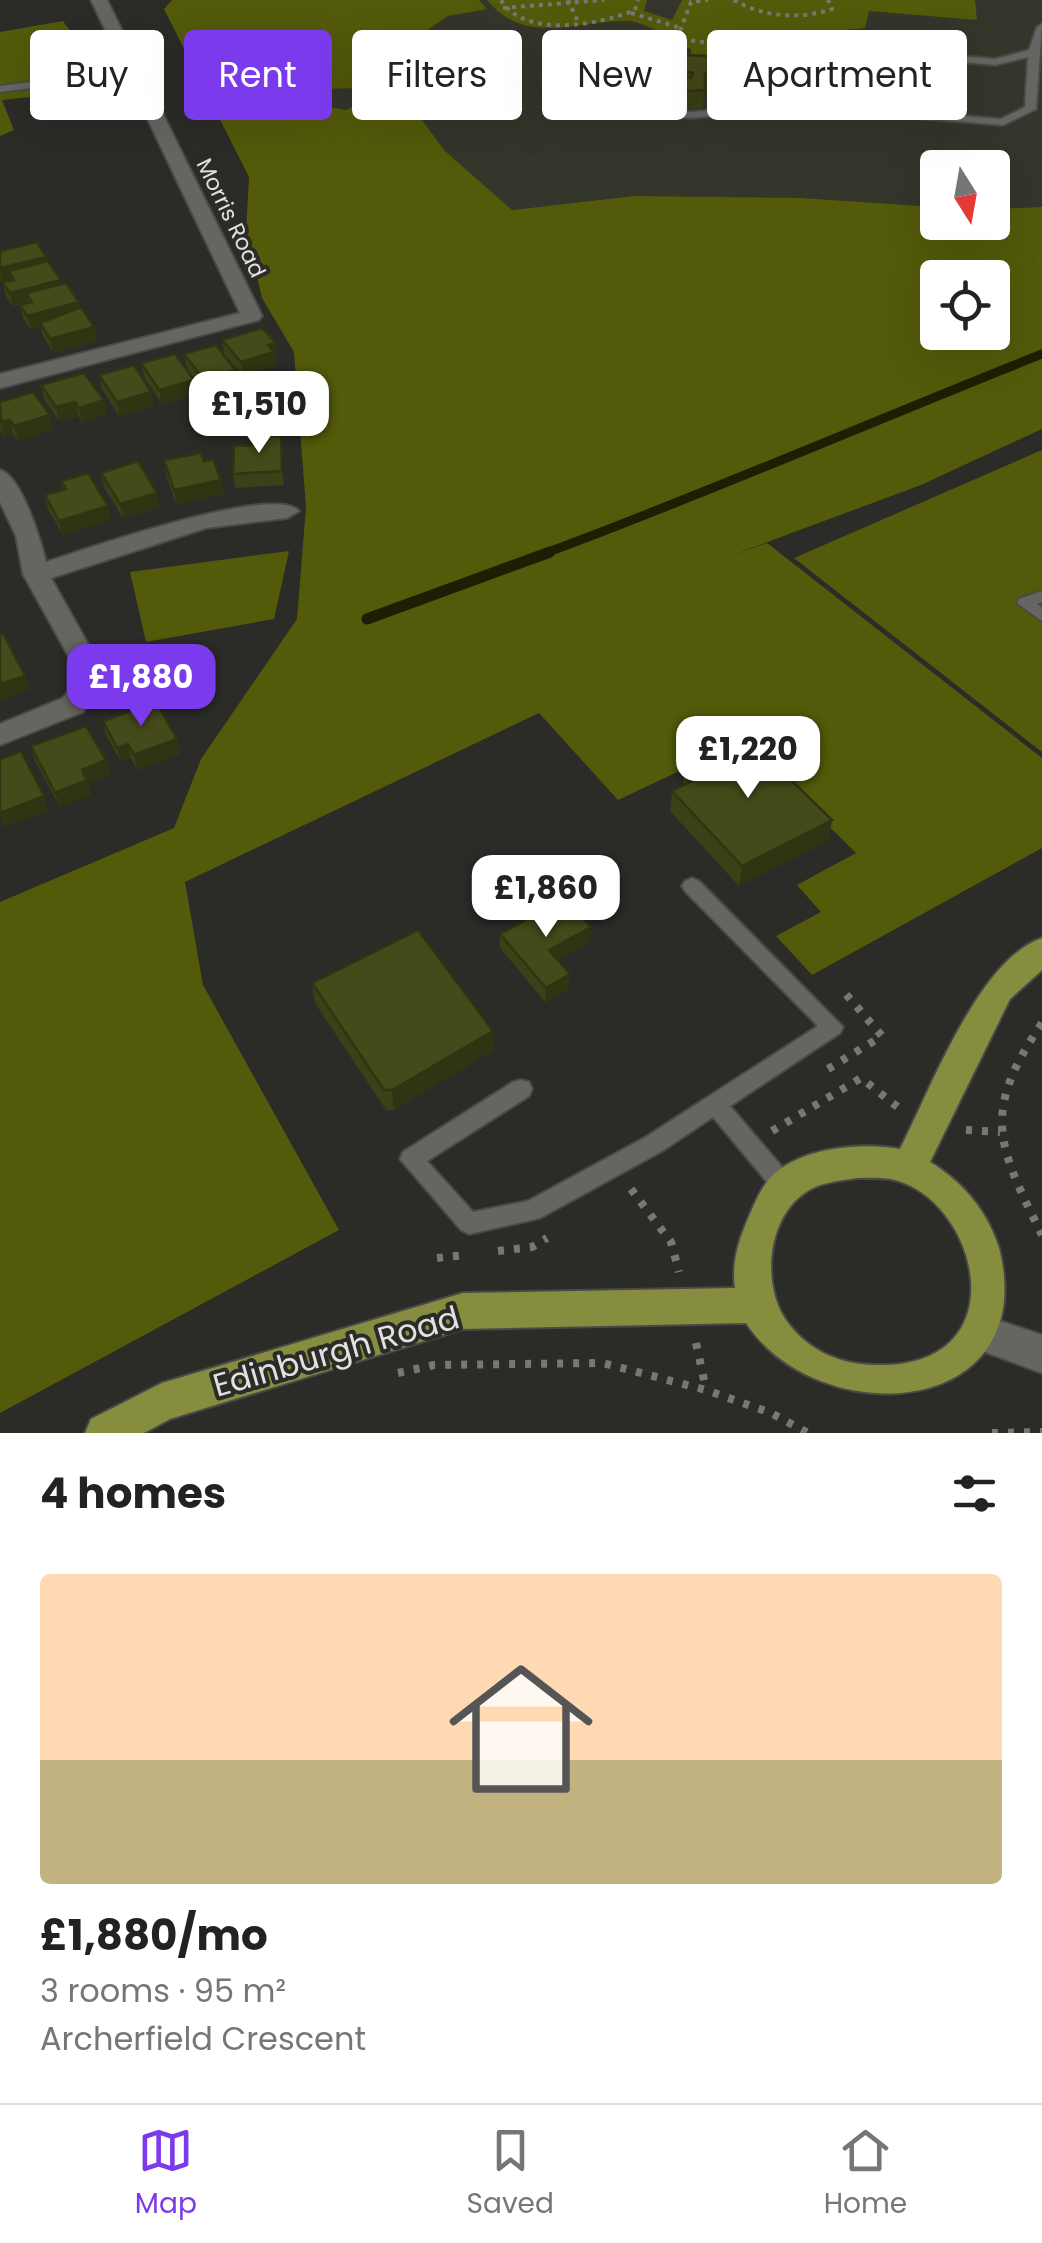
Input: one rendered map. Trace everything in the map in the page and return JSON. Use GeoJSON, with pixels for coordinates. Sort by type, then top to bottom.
{"type":"FeatureCollection","features":[{"type":"Feature","properties":{"kind":"main road"},"geometry":{"type":"LineString","coordinates":[[909,1168],[999,990],[1042,951]]}},
{"type":"Feature","properties":{"kind":"main road"},"geometry":{"type":"LineString","coordinates":[[857,1162],[909,1168],[959,1208],[989,1259],[990,1285],[982,1333],[965,1358],[933,1379],[870,1387],[829,1380],[791,1356],[770,1333],[756,1305],[750,1268],[755,1238],[785,1187],[809,1174],[857,1162]]}},
{"type":"Feature","properties":{"kind":"main road","name":"Edinburgh Road"},"geometry":{"type":"LineString","coordinates":[[105,1433],[162,1402],[462,1311],[756,1305]]}},
{"type":"Feature","properties":{"kind":"street","name":"Morris Road"},"geometry":{"type":"LineString","coordinates":[[99,0],[114,30]]}},
{"type":"Feature","properties":{"kind":"street","name":"Morris Road"},"geometry":{"type":"LineString","coordinates":[[0,381],[252,316],[159,120]]}},
{"type":"Feature","properties":{"kind":"street"},"geometry":{"type":"LineString","coordinates":[[0,477],[28,536],[36,574],[86,664],[88,684],[73,706],[0,735]]}},
{"type":"Feature","properties":{"kind":"street"},"geometry":{"type":"LineString","coordinates":[[36,574],[204,521],[287,511]]}},
{"type":"Feature","properties":{"kind":"street"},"geometry":{"type":"LineString","coordinates":[[982,1333],[1042,1354]]}},
{"type":"Feature","properties":{"kind":"lane"},"geometry":{"type":"LineString","coordinates":[[687,101],[990,122],[1016,119],[1030,109],[1034,52],[1042,27]]}},
{"type":"Feature","properties":{"kind":"lane"},"geometry":{"type":"LineString","coordinates":[[705,62],[784,44],[995,62],[1034,52]]}},
{"type":"Feature","properties":{"kind":"lane"},"geometry":{"type":"LineString","coordinates":[[0,89],[30,85]]}},
{"type":"Feature","properties":{"kind":"lane"},"geometry":{"type":"LineString","coordinates":[[1042,596],[1026,603],[1042,616]]}},
{"type":"Feature","properties":{"kind":"lane"},"geometry":{"type":"LineString","coordinates":[[521,1089],[411,1159],[468,1223],[532,1212],[715,1104],[834,1027],[692,886]]}},
{"type":"Feature","properties":{"kind":"lane"},"geometry":{"type":"LineString","coordinates":[[715,1104],[785,1187]]}},
{"type":"Feature","properties":{"kind":"path"},"geometry":{"type":"LineString","coordinates":[[501,0],[502,8]]}},
{"type":"Feature","properties":{"kind":"path"},"geometry":{"type":"LineString","coordinates":[[502,8],[604,0]]}},
{"type":"Feature","properties":{"kind":"path"},"geometry":{"type":"LineString","coordinates":[[631,13],[638,0]]}},
{"type":"Feature","properties":{"kind":"path"},"geometry":{"type":"LineString","coordinates":[[734,0],[770,11],[816,14],[832,9],[828,0]]}},
{"type":"Feature","properties":{"kind":"path"},"geometry":{"type":"LineString","coordinates":[[569,1],[578,22]]}},
{"type":"Feature","properties":{"kind":"path"},"geometry":{"type":"LineString","coordinates":[[502,8],[530,22],[578,22],[631,13],[663,26],[681,28]]}},
{"type":"Feature","properties":{"kind":"path"},"geometry":{"type":"LineString","coordinates":[[1042,1022],[1023,1051],[1002,1112],[1000,1132],[1042,1235]]}},
{"type":"Feature","properties":{"kind":"path"},"geometry":{"type":"LineString","coordinates":[[749,1145],[861,1078],[874,1093],[930,1127],[1000,1132]]}},
{"type":"Feature","properties":{"kind":"path"},"geometry":{"type":"LineString","coordinates":[[380,1377],[434,1364],[602,1363],[706,1390],[808,1433]]}},
{"type":"Feature","properties":{"kind":"path"},"geometry":{"type":"LineString","coordinates":[[992,1433],[1042,1432]]}},
{"type":"Feature","properties":{"kind":"shaded area"},"geometry":{"type":"Polygon","coordinates":[[[479,0],[1042,0],[1042,207],[1010,208],[1010,150],[920,150],[920,206],[801,198],[634,196],[512,210],[444,150],[422,120],[522,120],[522,30],[428,30],[448,16],[486,8],[479,0]]]}},
{"type":"Feature","properties":{"kind":"shaded area"},"geometry":{"type":"Polygon","coordinates":[[[352,88],[352,107],[332,107],[332,89],[352,88]]]}},
{"type":"Feature","properties":{"kind":"green space"},"geometry":{"type":"Polygon","coordinates":[[[172,0],[479,0],[487,9],[448,16],[428,30],[352,30],[352,88],[332,89],[332,30],[184,30],[184,49],[164,9],[172,0]]]}},
{"type":"Feature","properties":{"kind":"green space"},"geometry":{"type":"Polygon","coordinates":[[[487,0],[647,0],[644,11],[672,20],[682,0],[975,0],[977,20],[869,11],[865,28],[707,30],[707,56],[691,57],[687,30],[656,30],[630,21],[536,27],[502,15],[487,0]]]}},
{"type":"Feature","properties":{"kind":"green space"},"geometry":{"type":"Polygon","coordinates":[[[63,21],[69,30],[30,30],[30,97],[2,100],[14,130],[0,136],[0,32],[63,21]]]}},
{"type":"Feature","properties":{"kind":"green space"},"geometry":{"type":"Polygon","coordinates":[[[332,107],[352,107],[352,120],[422,120],[444,150],[512,210],[634,196],[801,198],[920,206],[920,240],[1010,240],[1010,208],[1042,207],[1042,429],[921,485],[730,556],[767,543],[1042,758],[1042,848],[812,975],[776,936],[821,912],[797,885],[856,853],[743,741],[618,800],[539,713],[185,882],[203,985],[339,1230],[0,1413],[0,902],[174,828],[201,759],[297,619],[306,507],[294,352],[262,298],[246,232],[249,177],[220,120],[332,120],[332,107]]]}},
{"type":"Feature","properties":{"kind":"green space"},"geometry":{"type":"Polygon","coordinates":[[[1042,450],[1042,752],[794,558],[1042,450]]]}},
{"type":"Feature","properties":{"kind":"green space"},"geometry":{"type":"Polygon","coordinates":[[[289,551],[274,619],[146,642],[130,572],[289,551]]]}},
{"type":"Feature","properties":{"kind":"building"},"geometry":{"type":"Polygon","coordinates":[[[687,55],[707,56],[705,90],[687,91],[687,77],[693,73],[687,72],[687,55]]]}},
{"type":"Feature","properties":{"kind":"building"},"geometry":{"type":"Polygon","coordinates":[[[37,242],[46,257],[0,268],[0,251],[37,242]]]}},
{"type":"Feature","properties":{"kind":"building"},"geometry":{"type":"Polygon","coordinates":[[[48,261],[61,280],[10,293],[2,282],[14,280],[9,271],[48,261]]]}},
{"type":"Feature","properties":{"kind":"building"},"geometry":{"type":"Polygon","coordinates":[[[66,283],[79,302],[27,316],[20,305],[32,302],[26,293],[66,283]]]}},
{"type":"Feature","properties":{"kind":"building"},"geometry":{"type":"Polygon","coordinates":[[[81,307],[94,327],[50,339],[40,323],[81,307]]]}},
{"type":"Feature","properties":{"kind":"building"},"geometry":{"type":"Polygon","coordinates":[[[262,328],[276,343],[268,345],[274,352],[241,362],[222,340],[262,328]]]}},
{"type":"Feature","properties":{"kind":"building"},"geometry":{"type":"Polygon","coordinates":[[[216,345],[235,370],[203,379],[184,354],[216,345]]]}},
{"type":"Feature","properties":{"kind":"building"},"geometry":{"type":"Polygon","coordinates":[[[175,354],[194,380],[159,390],[141,363],[175,354]]]}},
{"type":"Feature","properties":{"kind":"building"},"geometry":{"type":"Polygon","coordinates":[[[134,365],[151,392],[117,402],[99,375],[134,365]]]}},
{"type":"Feature","properties":{"kind":"building"},"geometry":{"type":"Polygon","coordinates":[[[84,373],[104,400],[79,408],[75,402],[56,407],[41,385],[84,373]]]}},
{"type":"Feature","properties":{"kind":"building"},"geometry":{"type":"Polygon","coordinates":[[[33,392],[50,415],[14,426],[10,420],[1,422],[0,402],[33,392]]]}},
{"type":"Feature","properties":{"kind":"building"},"geometry":{"type":"Polygon","coordinates":[[[281,435],[282,471],[233,474],[234,446],[254,445],[254,437],[281,435]]]}},
{"type":"Feature","properties":{"kind":"building"},"geometry":{"type":"Polygon","coordinates":[[[201,453],[204,461],[213,459],[221,480],[174,490],[164,460],[201,453]]]}},
{"type":"Feature","properties":{"kind":"building"},"geometry":{"type":"Polygon","coordinates":[[[138,461],[157,493],[120,504],[101,473],[138,461]]]}},
{"type":"Feature","properties":{"kind":"building"},"geometry":{"type":"Polygon","coordinates":[[[88,473],[108,506],[59,521],[45,495],[66,489],[61,481],[88,473]]]}},
{"type":"Feature","properties":{"kind":"building"},"geometry":{"type":"Polygon","coordinates":[[[3,633],[25,676],[0,684],[0,634],[3,633]]]}},
{"type":"Feature","properties":{"kind":"building"},"geometry":{"type":"Polygon","coordinates":[[[156,702],[177,739],[134,755],[128,744],[117,748],[103,721],[156,702]]]}},
{"type":"Feature","properties":{"kind":"building"},"geometry":{"type":"Polygon","coordinates":[[[86,726],[106,760],[82,770],[87,780],[55,793],[31,746],[86,726]]]}},
{"type":"Feature","properties":{"kind":"building"},"geometry":{"type":"Polygon","coordinates":[[[744,734],[832,820],[742,866],[672,791],[700,777],[685,761],[744,734]]]}},
{"type":"Feature","properties":{"kind":"building"},"geometry":{"type":"Polygon","coordinates":[[[21,751],[44,796],[0,813],[0,759],[21,751]]]}},
{"type":"Feature","properties":{"kind":"building"},"geometry":{"type":"Polygon","coordinates":[[[565,898],[591,927],[549,950],[570,974],[546,988],[500,934],[565,898]]]}},
{"type":"Feature","properties":{"kind":"building"},"geometry":{"type":"Polygon","coordinates":[[[418,930],[493,1031],[392,1090],[384,1090],[312,983],[418,930]]]}},
{"type":"Feature","properties":{"kind":"waterway"},"geometry":{"type":"LineString","coordinates":[[543,554],[1042,354]]}},
{"type":"Feature","properties":{"kind":"waterway"},"geometry":{"type":"LineString","coordinates":[[367,619],[550,552]]}}]}
